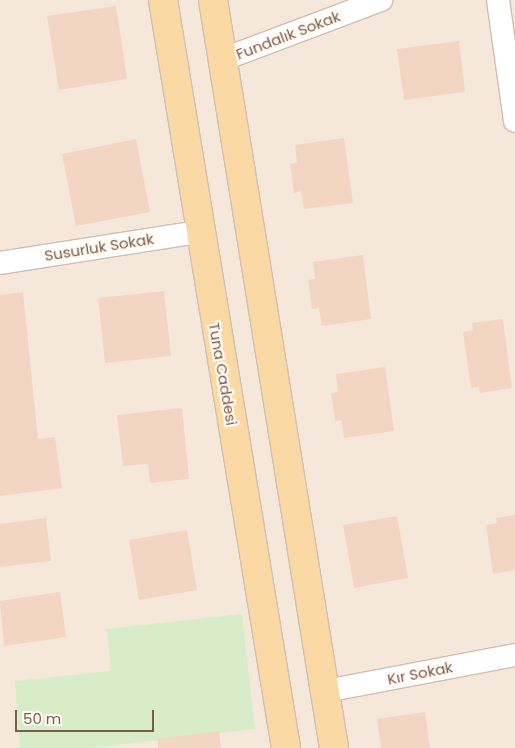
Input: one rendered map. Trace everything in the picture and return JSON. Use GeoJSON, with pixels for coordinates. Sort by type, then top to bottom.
{"type":"FeatureCollection","features":[{"type":"Feature","properties":{"kind":"main road","name":"Tuna Caddesi"},"geometry":{"type":"LineString","coordinates":[[163,0],[198,232],[286,748]]}},
{"type":"Feature","properties":{"kind":"main road"},"geometry":{"type":"LineString","coordinates":[[213,0],[334,748]]}},
{"type":"Feature","properties":{"kind":"street","name":"Fundalık Sokak"},"geometry":{"type":"LineString","coordinates":[[224,60],[381,0]]}},
{"type":"Feature","properties":{"kind":"street"},"geometry":{"type":"LineString","coordinates":[[498,0],[515,121]]}},
{"type":"Feature","properties":{"kind":"street","name":"Susurluk Sokak"},"geometry":{"type":"LineString","coordinates":[[0,263],[198,232]]}},
{"type":"Feature","properties":{"kind":"street","name":"Kır Sokak"},"geometry":{"type":"LineString","coordinates":[[326,691],[515,654]]}},
{"type":"Feature","properties":{"kind":"shaded area"},"geometry":{"type":"Polygon","coordinates":[[[0,0],[515,0],[515,748],[0,748],[0,0]]]}},
{"type":"Feature","properties":{"kind":"green space"},"geometry":{"type":"Polygon","coordinates":[[[242,614],[255,729],[89,748],[20,748],[15,681],[111,671],[107,629],[242,614]]]}},
{"type":"Feature","properties":{"kind":"building"},"geometry":{"type":"Polygon","coordinates":[[[116,6],[127,79],[59,90],[47,16],[116,6]]]}},
{"type":"Feature","properties":{"kind":"building"},"geometry":{"type":"Polygon","coordinates":[[[459,41],[465,92],[404,100],[397,49],[459,41]]]}},
{"type":"Feature","properties":{"kind":"building"},"geometry":{"type":"Polygon","coordinates":[[[344,138],[353,203],[304,209],[301,191],[294,193],[290,164],[297,163],[295,145],[344,138]]]}},
{"type":"Feature","properties":{"kind":"building"},"geometry":{"type":"Polygon","coordinates":[[[136,139],[150,212],[76,226],[62,154],[136,139]]]}},
{"type":"Feature","properties":{"kind":"building"},"geometry":{"type":"Polygon","coordinates":[[[363,255],[371,319],[322,326],[319,308],[312,309],[308,280],[315,279],[313,262],[363,255]]]}},
{"type":"Feature","properties":{"kind":"building"},"geometry":{"type":"Polygon","coordinates":[[[164,291],[171,356],[105,363],[98,298],[164,291]]]}},
{"type":"Feature","properties":{"kind":"building"},"geometry":{"type":"Polygon","coordinates":[[[23,292],[38,439],[55,437],[62,488],[0,496],[0,295],[23,292]]]}},
{"type":"Feature","properties":{"kind":"building"},"geometry":{"type":"Polygon","coordinates":[[[503,319],[512,388],[480,393],[479,387],[471,388],[463,332],[473,330],[472,323],[503,319]]]}},
{"type":"Feature","properties":{"kind":"building"},"geometry":{"type":"Polygon","coordinates":[[[385,367],[394,431],[344,438],[342,420],[335,421],[331,393],[338,392],[336,374],[385,367]]]}},
{"type":"Feature","properties":{"kind":"building"},"geometry":{"type":"Polygon","coordinates":[[[182,408],[189,479],[150,483],[148,464],[123,466],[117,415],[182,408]]]}},
{"type":"Feature","properties":{"kind":"building"},"geometry":{"type":"Polygon","coordinates":[[[515,515],[515,570],[493,574],[486,525],[497,523],[496,518],[515,515]]]}},
{"type":"Feature","properties":{"kind":"building"},"geometry":{"type":"Polygon","coordinates":[[[397,516],[408,578],[354,588],[343,525],[397,516]]]}},
{"type":"Feature","properties":{"kind":"building"},"geometry":{"type":"Polygon","coordinates":[[[46,518],[51,561],[0,567],[0,524],[46,518]]]}},
{"type":"Feature","properties":{"kind":"building"},"geometry":{"type":"Polygon","coordinates":[[[187,530],[197,590],[139,600],[129,540],[187,530]]]}},
{"type":"Feature","properties":{"kind":"building"},"geometry":{"type":"Polygon","coordinates":[[[60,592],[66,637],[4,646],[0,601],[60,592]]]}},
{"type":"Feature","properties":{"kind":"building"},"geometry":{"type":"Polygon","coordinates":[[[425,712],[430,748],[381,748],[377,719],[425,712]]]}},
{"type":"Feature","properties":{"kind":"building"},"geometry":{"type":"Polygon","coordinates":[[[219,731],[221,748],[158,748],[158,739],[219,731]]]}}]}
